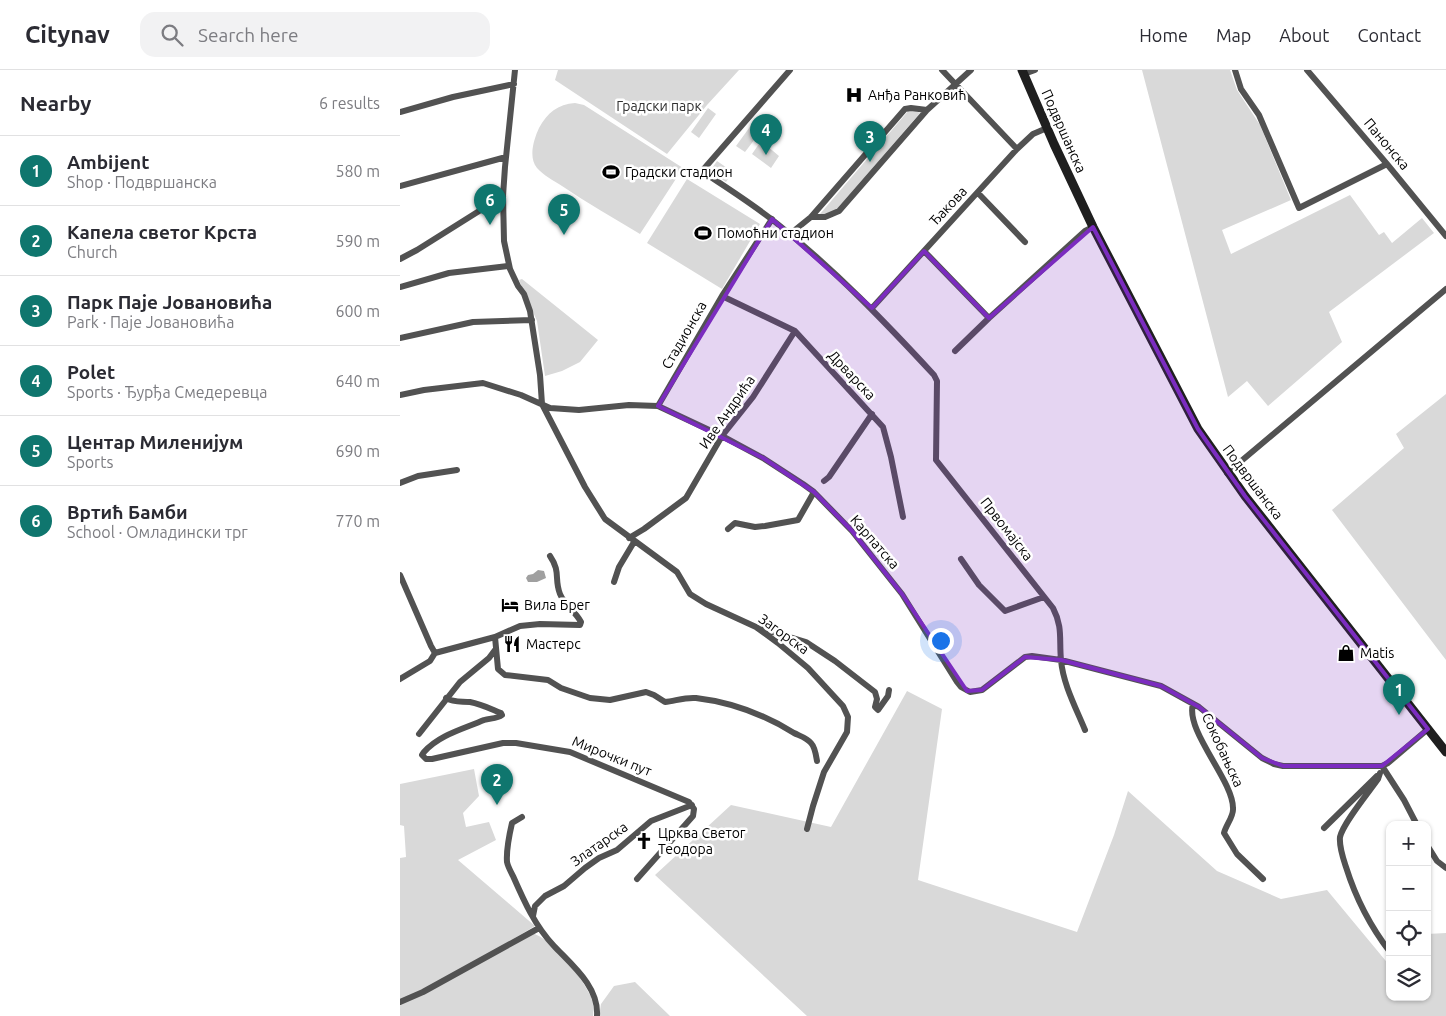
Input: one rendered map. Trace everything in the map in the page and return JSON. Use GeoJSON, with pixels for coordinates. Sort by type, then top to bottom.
{"type":"FeatureCollection","features":[{"type":"Feature","properties":{"kind":"street"},"geometry":{"type":"LineString","coordinates":[[516,70],[503,196],[504,241],[509,268],[524,294],[532,320],[540,374],[542,404]]}},
{"type":"Feature","properties":{"kind":"street","name":"Првомајска"},"geometry":{"type":"LineString","coordinates":[[790,70],[702,171],[772,219],[790,234],[872,308],[934,375],[936,379],[936,460],[1053,608],[1059,621],[1061,660],[1067,684],[1085,730]]}},
{"type":"Feature","properties":{"kind":"street"},"geometry":{"type":"LineString","coordinates":[[942,70],[1017,149]]}},
{"type":"Feature","properties":{"kind":"street"},"geometry":{"type":"LineString","coordinates":[[811,217],[825,217],[839,211],[927,110],[971,70]]}},
{"type":"Feature","properties":{"kind":"street"},"geometry":{"type":"LineString","coordinates":[[1023,72],[1035,70]]}},
{"type":"Feature","properties":{"kind":"street"},"geometry":{"type":"LineString","coordinates":[[1234,70],[1241,88],[1259,115],[1300,208],[1388,164]]}},
{"type":"Feature","properties":{"kind":"street","name":"Панонска"},"geometry":{"type":"LineString","coordinates":[[1307,70],[1388,164],[1446,236]]}},
{"type":"Feature","properties":{"kind":"street","name":"Подвршанска"},"geometry":{"type":"LineString","coordinates":[[1023,72],[1093,227],[1198,429],[1227,473],[1446,752]]}},
{"type":"Feature","properties":{"kind":"street"},"geometry":{"type":"LineString","coordinates":[[400,112],[453,97],[514,84]]}},
{"type":"Feature","properties":{"kind":"street"},"geometry":{"type":"LineString","coordinates":[[790,234],[811,217],[905,109],[927,110]]}},
{"type":"Feature","properties":{"kind":"street"},"geometry":{"type":"LineString","coordinates":[[1033,134],[1041,123],[1041,113]]}},
{"type":"Feature","properties":{"kind":"street","name":"Ђакова"},"geometry":{"type":"LineString","coordinates":[[872,308],[1017,149],[1033,134],[1047,128]]}},
{"type":"Feature","properties":{"kind":"street"},"geometry":{"type":"LineString","coordinates":[[400,186],[506,157]]}},
{"type":"Feature","properties":{"kind":"street"},"geometry":{"type":"LineString","coordinates":[[978,193],[1025,242]]}},
{"type":"Feature","properties":{"kind":"street"},"geometry":{"type":"LineString","coordinates":[[400,259],[503,196]]}},
{"type":"Feature","properties":{"kind":"street","name":"Стадионска"},"geometry":{"type":"LineString","coordinates":[[658,406],[722,296],[772,219]]}},
{"type":"Feature","properties":{"kind":"street"},"geometry":{"type":"LineString","coordinates":[[955,351],[1085,231],[1093,227]]}},
{"type":"Feature","properties":{"kind":"street"},"geometry":{"type":"LineString","coordinates":[[924,251],[989,318]]}},
{"type":"Feature","properties":{"kind":"street"},"geometry":{"type":"LineString","coordinates":[[400,287],[449,273],[509,268]]}},
{"type":"Feature","properties":{"kind":"street"},"geometry":{"type":"LineString","coordinates":[[1227,473],[1446,289]]}},
{"type":"Feature","properties":{"kind":"street","name":"Дрварска"},"geometry":{"type":"LineString","coordinates":[[722,296],[794,331],[872,414],[885,431],[903,518]]}},
{"type":"Feature","properties":{"kind":"street"},"geometry":{"type":"LineString","coordinates":[[400,338],[473,322],[532,320]]}},
{"type":"Feature","properties":{"kind":"street","name":"Иве Андрића"},"geometry":{"type":"LineString","coordinates":[[614,582],[631,540],[686,498],[722,436],[753,397],[794,331]]}},
{"type":"Feature","properties":{"kind":"street"},"geometry":{"type":"LineString","coordinates":[[400,395],[424,390],[483,383],[521,395],[550,408],[579,410],[629,405],[658,406],[722,436]]}},
{"type":"Feature","properties":{"kind":"street","name":"Загорска"},"geometry":{"type":"LineString","coordinates":[[542,404],[600,513],[605,519],[677,572],[690,594],[706,604],[756,627],[778,643],[808,668],[843,706],[848,717],[847,732],[824,772],[807,829]]}},
{"type":"Feature","properties":{"kind":"street"},"geometry":{"type":"LineString","coordinates":[[824,481],[829,477],[872,414]]}},
{"type":"Feature","properties":{"kind":"street","name":"Карпатска"},"geometry":{"type":"LineString","coordinates":[[722,436],[763,458],[814,492],[852,532],[902,594],[961,687],[970,692],[977,692],[987,687],[1025,657],[1032,656],[1061,660]]}},
{"type":"Feature","properties":{"kind":"street"},"geometry":{"type":"LineString","coordinates":[[400,483],[418,476],[457,470]]}},
{"type":"Feature","properties":{"kind":"street"},"geometry":{"type":"LineString","coordinates":[[728,529],[735,522],[755,527],[798,520],[814,492]]}},
{"type":"Feature","properties":{"kind":"street"},"geometry":{"type":"LineString","coordinates":[[400,679],[430,661],[435,653],[495,637],[512,628],[527,625],[575,626],[581,624],[576,614],[560,594],[556,566],[550,556]]}},
{"type":"Feature","properties":{"kind":"street"},"geometry":{"type":"LineString","coordinates":[[961,559],[978,585],[1005,611],[1044,597]]}},
{"type":"Feature","properties":{"kind":"street"},"geometry":{"type":"LineString","coordinates":[[400,575],[435,653]]}},
{"type":"Feature","properties":{"kind":"street"},"geometry":{"type":"LineString","coordinates":[[756,627],[806,642],[835,661],[875,692],[877,699],[875,706],[878,710],[881,708],[889,690]]}},
{"type":"Feature","properties":{"kind":"street"},"geometry":{"type":"LineString","coordinates":[[495,637],[498,669],[502,674],[548,680],[561,688],[590,698],[610,700],[646,692],[665,702],[684,698],[697,698],[724,704],[760,715],[809,741],[814,748],[817,761]]}},
{"type":"Feature","properties":{"kind":"street"},"geometry":{"type":"LineString","coordinates":[[419,734],[460,682],[489,658],[495,650]]}},
{"type":"Feature","properties":{"kind":"street"},"geometry":{"type":"LineString","coordinates":[[1061,660],[1161,686],[1193,704],[1262,758],[1274,764],[1283,766],[1381,769]]}},
{"type":"Feature","properties":{"kind":"street","name":"Мирочки пут"},"geometry":{"type":"LineString","coordinates":[[446,698],[452,701],[471,702],[502,714],[502,717],[485,720],[447,735],[427,748],[422,755],[423,757],[432,759],[503,743],[516,743],[563,750],[686,800],[692,805]]}},
{"type":"Feature","properties":{"kind":"street","name":"Сокобањска"},"geometry":{"type":"LineString","coordinates":[[1193,704],[1192,713],[1204,745],[1228,788],[1232,800],[1234,811],[1226,825],[1224,834],[1238,854],[1263,879]]}},
{"type":"Feature","properties":{"kind":"street"},"geometry":{"type":"LineString","coordinates":[[1324,828],[1381,769],[1428,728]]}},
{"type":"Feature","properties":{"kind":"street"},"geometry":{"type":"LineString","coordinates":[[1381,769],[1415,821]]}},
{"type":"Feature","properties":{"kind":"street"},"geometry":{"type":"LineString","coordinates":[[1381,769],[1378,780],[1347,823],[1340,837],[1342,855],[1354,892],[1374,932],[1386,947]]}},
{"type":"Feature","properties":{"kind":"street"},"geometry":{"type":"LineString","coordinates":[[637,879],[680,828],[693,816],[692,805]]}},
{"type":"Feature","properties":{"kind":"street","name":"Златарска"},"geometry":{"type":"LineString","coordinates":[[533,916],[535,906],[545,896],[564,886],[584,868],[599,858],[617,850],[651,822],[692,805]]}},
{"type":"Feature","properties":{"kind":"street"},"geometry":{"type":"LineString","coordinates":[[522,816],[512,823],[507,864],[539,928],[569,960],[595,995],[598,1006],[597,1016]]}},
{"type":"Feature","properties":{"kind":"street"},"geometry":{"type":"LineString","coordinates":[[1431,851],[1437,861],[1446,868]]}},
{"type":"Feature","properties":{"kind":"street"},"geometry":{"type":"LineString","coordinates":[[400,1002],[424,992],[539,928]]}},
{"type":"Feature","properties":{"kind":"highlighted area"},"geometry":{"type":"Polygon","coordinates":[[[772,219],[872,308],[924,251],[989,318],[1093,227],[1198,429],[1245,496],[1428,729],[1382,766],[1283,766],[1262,758],[1199,707],[1161,686],[1061,660],[1025,657],[982,690],[967,691],[902,594],[852,531],[814,492],[763,458],[658,406],[772,219]]]}},
{"type":"Feature","properties":{"kind":"green space","name":"Градски парк"},"geometry":{"type":"Polygon","coordinates":[[[558,70],[739,70],[707,105],[667,154],[555,80],[558,70]]]}},
{"type":"Feature","properties":{"kind":"green space"},"geometry":{"type":"Polygon","coordinates":[[[1142,70],[1230,70],[1237,90],[1260,125],[1291,200],[1222,230],[1231,254],[1350,195],[1379,235],[1384,232],[1392,243],[1422,218],[1434,233],[1329,312],[1342,342],[1268,406],[1247,381],[1228,397],[1142,70]]]}},
{"type":"Feature","properties":{"kind":"green space","name":"Градски стадион"},"geometry":{"type":"Polygon","coordinates":[[[575,103],[584,105],[683,168],[640,234],[549,178],[539,171],[534,164],[532,153],[537,132],[542,123],[558,107],[575,103]]]}},
{"type":"Feature","properties":{"kind":"green space"},"geometry":{"type":"Polygon","coordinates":[[[708,108],[716,114],[699,138],[691,132],[708,108]]]}},
{"type":"Feature","properties":{"kind":"green space"},"geometry":{"type":"Polygon","coordinates":[[[909,110],[920,113],[836,210],[820,214],[909,110]]]}},
{"type":"Feature","properties":{"kind":"green space"},"geometry":{"type":"Polygon","coordinates":[[[752,124],[761,131],[745,152],[736,146],[752,124]]]}},
{"type":"Feature","properties":{"kind":"green space"},"geometry":{"type":"Polygon","coordinates":[[[761,141],[779,156],[771,168],[752,154],[761,141]]]}},
{"type":"Feature","properties":{"kind":"green space"},"geometry":{"type":"Polygon","coordinates":[[[717,161],[733,172],[726,182],[710,171],[717,161]]]}},
{"type":"Feature","properties":{"kind":"green space","name":"Помоћни стадион"},"geometry":{"type":"Polygon","coordinates":[[[687,179],[760,224],[722,289],[647,243],[687,179]]]}},
{"type":"Feature","properties":{"kind":"green space"},"geometry":{"type":"Polygon","coordinates":[[[522,279],[598,340],[580,362],[562,371],[545,376],[537,321],[519,280],[522,279]]]}},
{"type":"Feature","properties":{"kind":"green space"},"geometry":{"type":"Polygon","coordinates":[[[1446,394],[1446,660],[1332,510],[1404,448],[1396,434],[1446,394]]]}},
{"type":"Feature","properties":{"kind":"green space"},"geometry":{"type":"Polygon","coordinates":[[[907,691],[942,709],[918,880],[1077,932],[1114,835],[1128,791],[1217,871],[1281,899],[1327,890],[1386,961],[1386,1001],[1431,1001],[1431,934],[1446,933],[1446,1016],[807,1016],[655,875],[731,805],[831,827],[907,691]]]}},
{"type":"Feature","properties":{"kind":"green space"},"geometry":{"type":"Polygon","coordinates":[[[474,769],[479,796],[463,813],[466,827],[489,822],[496,840],[458,860],[535,926],[479,959],[532,933],[540,937],[565,958],[579,977],[591,998],[593,1016],[400,1016],[400,858],[406,857],[404,826],[400,825],[400,784],[474,769]]]}},
{"type":"Feature","properties":{"kind":"green space"},"geometry":{"type":"Polygon","coordinates":[[[635,982],[670,1016],[599,1016],[601,1004],[614,986],[635,982]]]}},
{"type":"Feature","properties":{"kind":"shaded area"},"geometry":{"type":"Polygon","coordinates":[[[538,570],[544,571],[546,578],[537,582],[528,582],[526,578],[528,575],[538,570]]]}},
{"type":"Feature","properties":{"kind":"place","name":"Анђа Ранковић"},"geometry":{"type":"Point","coordinates":[854,95]}},
{"type":"Feature","properties":{"kind":"place","name":"Polet"},"geometry":{"type":"Point","coordinates":[766,155]}},
{"type":"Feature","properties":{"kind":"place","name":"Парк Паје Јовановића"},"geometry":{"type":"Point","coordinates":[870,162]}},
{"type":"Feature","properties":{"kind":"place","name":"Градски стадион"},"geometry":{"type":"Point","coordinates":[611,172]}},
{"type":"Feature","properties":{"kind":"place","name":"Вртић Бамби"},"geometry":{"type":"Point","coordinates":[490,225]}},
{"type":"Feature","properties":{"kind":"place","name":"Помоћни стадион"},"geometry":{"type":"Point","coordinates":[703,233]}},
{"type":"Feature","properties":{"kind":"place","name":"Центар Миленијум"},"geometry":{"type":"Point","coordinates":[564,235]}},
{"type":"Feature","properties":{"kind":"place","name":"Вила Брег"},"geometry":{"type":"Point","coordinates":[510,605]}},
{"type":"Feature","properties":{"kind":"place","name":"Мастерс"},"geometry":{"type":"Point","coordinates":[512,644]}},
{"type":"Feature","properties":{"kind":"place","name":"Matis"},"geometry":{"type":"Point","coordinates":[1346,653]}},
{"type":"Feature","properties":{"kind":"place","name":"Ambijent"},"geometry":{"type":"Point","coordinates":[1399,715]}},
{"type":"Feature","properties":{"kind":"place","name":"Капела светог Крста"},"geometry":{"type":"Point","coordinates":[497,805]}},
{"type":"Feature","properties":{"kind":"place","name":"Црква Светог Теодора"},"geometry":{"type":"Point","coordinates":[644,841]}}]}
